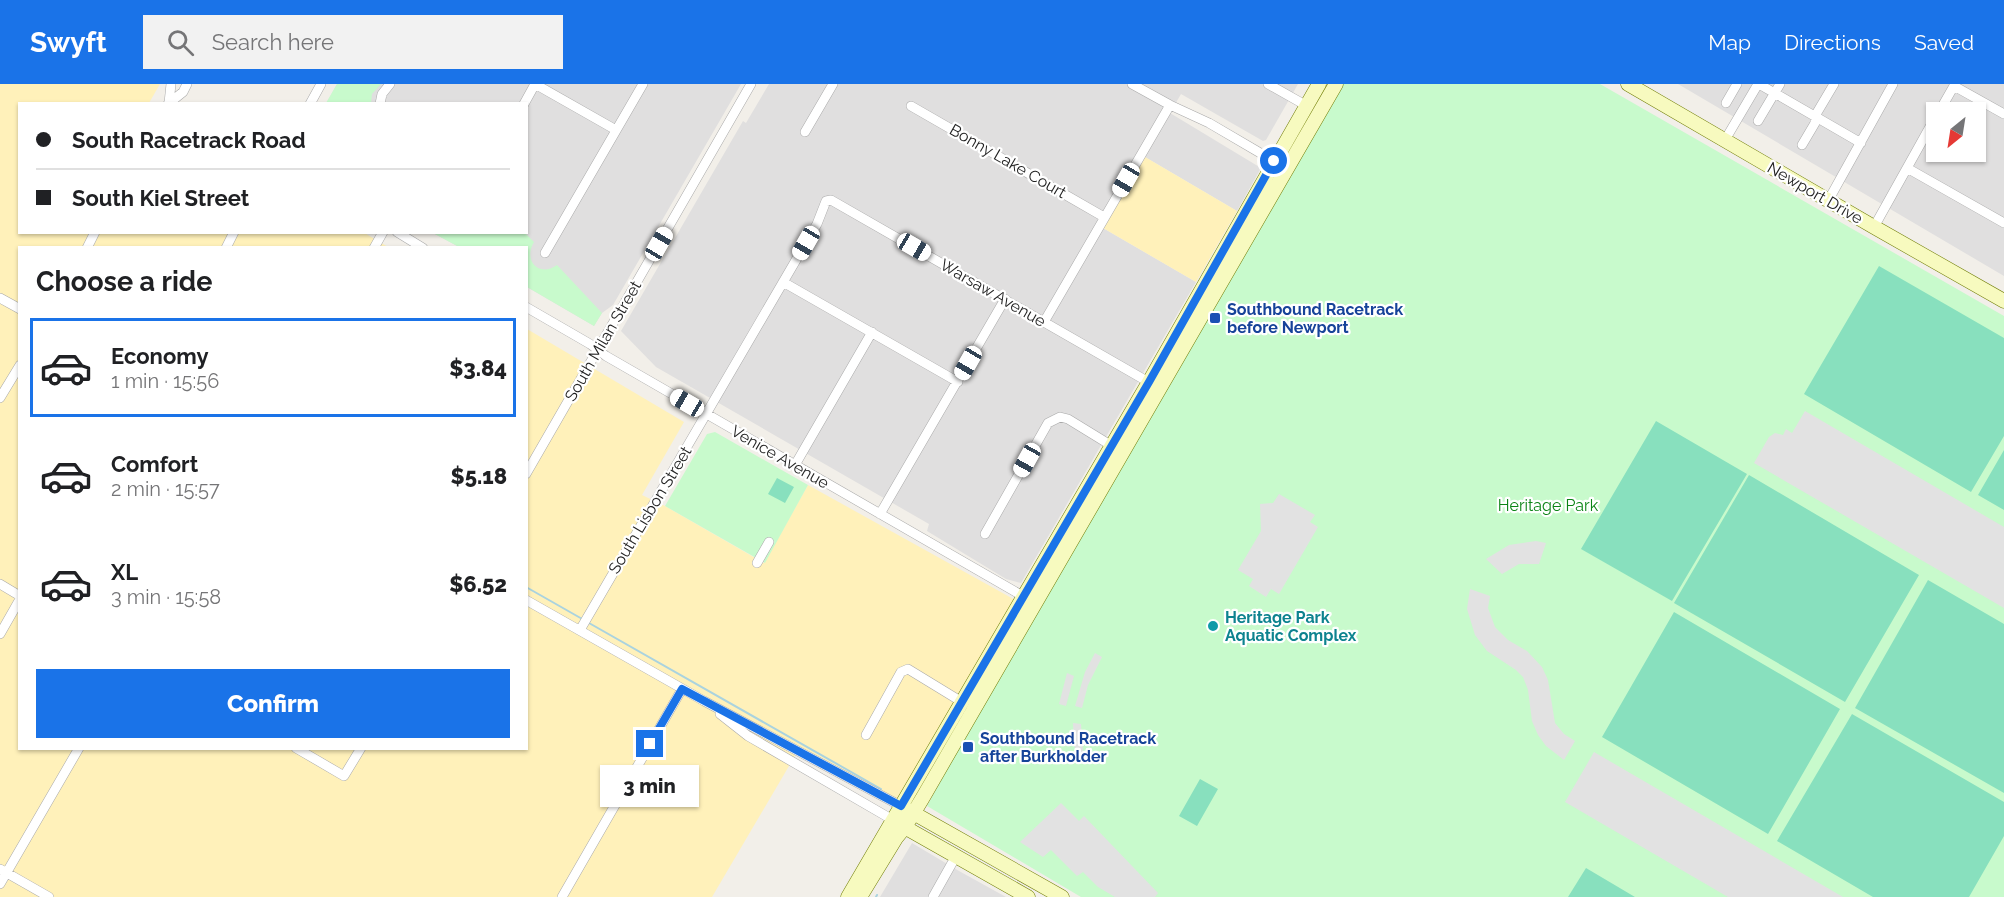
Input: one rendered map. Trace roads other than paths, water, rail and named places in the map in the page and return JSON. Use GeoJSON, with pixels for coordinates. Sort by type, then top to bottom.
{"type":"FeatureCollection","features":[{"type":"Feature","properties":{"kind":"main road"},"geometry":{"type":"LineString","coordinates":[[860,897],[914,813],[1112,446],[1154,385],[1274,161],[1319,84]]}},
{"type":"Feature","properties":{"kind":"main road"},"geometry":{"type":"LineString","coordinates":[[848,897],[962,702],[1029,600],[1154,385],[1336,84]]}},
{"type":"Feature","properties":{"kind":"main road","name":"Newport Drive"},"geometry":{"type":"LineString","coordinates":[[1628,84],[1828,201],[2004,300]]}},
{"type":"Feature","properties":{"kind":"main road"},"geometry":{"type":"LineString","coordinates":[[901,806],[1062,897]]}},
{"type":"Feature","properties":{"kind":"main road"},"geometry":{"type":"LineString","coordinates":[[892,820],[1028,897]]}},
{"type":"Feature","properties":{"kind":"street"},"geometry":{"type":"LineString","coordinates":[[169,102],[171,84]]}},
{"type":"Feature","properties":{"kind":"street"},"geometry":{"type":"LineString","coordinates":[[170,102],[183,92],[187,84]]}},
{"type":"Feature","properties":{"kind":"street"},"geometry":{"type":"LineString","coordinates":[[311,102],[321,84]]}},
{"type":"Feature","properties":{"kind":"street"},"geometry":{"type":"LineString","coordinates":[[380,102],[382,94],[390,84]]}},
{"type":"Feature","properties":{"kind":"street"},"geometry":{"type":"LineString","coordinates":[[525,102],[535,84],[616,130]]}},
{"type":"Feature","properties":{"kind":"street"},"geometry":{"type":"LineString","coordinates":[[545,253],[643,84]]}},
{"type":"Feature","properties":{"kind":"street","name":"South Milan Street"},"geometry":{"type":"LineString","coordinates":[[528,471],[751,84]]}},
{"type":"Feature","properties":{"kind":"street"},"geometry":{"type":"LineString","coordinates":[[805,132],[833,84]]}},
{"type":"Feature","properties":{"kind":"street"},"geometry":{"type":"LineString","coordinates":[[1132,84],[1209,123],[1287,168]]}},
{"type":"Feature","properties":{"kind":"street"},"geometry":{"type":"LineString","coordinates":[[1268,84],[1307,106]]}},
{"type":"Feature","properties":{"kind":"street"},"geometry":{"type":"LineString","coordinates":[[1726,103],[1737,84]]}},
{"type":"Feature","properties":{"kind":"street"},"geometry":{"type":"LineString","coordinates":[[1725,140],[1758,84],[1777,88],[1815,116],[1861,143]]}},
{"type":"Feature","properties":{"kind":"street"},"geometry":{"type":"LineString","coordinates":[[1802,145],[1815,123],[1815,116],[1834,84]]}},
{"type":"Feature","properties":{"kind":"street"},"geometry":{"type":"LineString","coordinates":[[1828,201],[1893,84]]}},
{"type":"Feature","properties":{"kind":"street"},"geometry":{"type":"LineString","coordinates":[[1945,102],[1954,85],[2004,114]]}},
{"type":"Feature","properties":{"kind":"street"},"geometry":{"type":"LineString","coordinates":[[1758,121],[1777,88]]}},
{"type":"Feature","properties":{"kind":"street"},"geometry":{"type":"LineString","coordinates":[[1044,322],[1170,105]]}},
{"type":"Feature","properties":{"kind":"street","name":"Bonny Lake Court"},"geometry":{"type":"LineString","coordinates":[[911,106],[1104,217]]}},
{"type":"Feature","properties":{"kind":"street"},"geometry":{"type":"LineString","coordinates":[[1874,227],[1926,135]]}},
{"type":"Feature","properties":{"kind":"street"},"geometry":{"type":"LineString","coordinates":[[1907,168],[2004,223]]}},
{"type":"Feature","properties":{"kind":"street","name":"Warsaw Avenue"},"geometry":{"type":"LineString","coordinates":[[825,201],[831,200],[1154,385]]}},
{"type":"Feature","properties":{"kind":"street","name":"South Lisbon Street"},"geometry":{"type":"LineString","coordinates":[[580,630],[817,224],[825,201]]}},
{"type":"Feature","properties":{"kind":"street"},"geometry":{"type":"LineString","coordinates":[[400,234],[420,246]]}},
{"type":"Feature","properties":{"kind":"street"},"geometry":{"type":"LineString","coordinates":[[783,282],[958,382]]}},
{"type":"Feature","properties":{"kind":"street"},"geometry":{"type":"LineString","coordinates":[[0,298],[18,308]]}},
{"type":"Feature","properties":{"kind":"street"},"geometry":{"type":"LineString","coordinates":[[880,514],[1005,299]]}},
{"type":"Feature","properties":{"kind":"street","name":"Venice Avenue"},"geometry":{"type":"LineString","coordinates":[[528,309],[1029,600]]}},
{"type":"Feature","properties":{"kind":"street"},"geometry":{"type":"LineString","coordinates":[[795,465],[872,332]]}},
{"type":"Feature","properties":{"kind":"street"},"geometry":{"type":"LineString","coordinates":[[0,398],[18,368]]}},
{"type":"Feature","properties":{"kind":"street"},"geometry":{"type":"LineString","coordinates":[[985,534],[1048,423],[1060,417],[1068,419],[1112,446]]}},
{"type":"Feature","properties":{"kind":"street"},"geometry":{"type":"LineString","coordinates":[[757,563],[769,542]]}},
{"type":"Feature","properties":{"kind":"street"},"geometry":{"type":"LineString","coordinates":[[0,584],[18,596]]}},
{"type":"Feature","properties":{"kind":"street"},"geometry":{"type":"LineString","coordinates":[[0,634],[18,601]]}},
{"type":"Feature","properties":{"kind":"street"},"geometry":{"type":"LineString","coordinates":[[528,601],[682,689],[901,806]]}},
{"type":"Feature","properties":{"kind":"street"},"geometry":{"type":"LineString","coordinates":[[866,735],[900,672],[908,669],[962,702]]}},
{"type":"Feature","properties":{"kind":"street"},"geometry":{"type":"LineString","coordinates":[[562,897],[682,689]]}},
{"type":"Feature","properties":{"kind":"street"},"geometry":{"type":"LineString","coordinates":[[704,701],[748,736],[892,820]]}},
{"type":"Feature","properties":{"kind":"street"},"geometry":{"type":"LineString","coordinates":[[0,884],[3,871],[78,750]]}},
{"type":"Feature","properties":{"kind":"street"},"geometry":{"type":"LineString","coordinates":[[299,750],[344,776],[360,750]]}},
{"type":"Feature","properties":{"kind":"street"},"geometry":{"type":"LineString","coordinates":[[933,897],[956,856]]}},
{"type":"Feature","properties":{"kind":"street"},"geometry":{"type":"LineString","coordinates":[[3,871],[49,897]]}},
{"type":"Feature","properties":{"kind":"waterway"},"geometry":{"type":"LineString","coordinates":[[528,588],[584,620]]}},
{"type":"Feature","properties":{"kind":"waterway"},"geometry":{"type":"LineString","coordinates":[[589,623],[881,789]]}},
{"type":"Feature","properties":{"kind":"place","name":"Southbound Racetrack before Newport"},"geometry":{"type":"Point","coordinates":[1215,318]}},
{"type":"Feature","properties":{"kind":"place","name":"Heritage Park Aquatic Complex"},"geometry":{"type":"Point","coordinates":[1213,626]}},
{"type":"Feature","properties":{"kind":"place","name":"Southbound Racetrack after Burkholder"},"geometry":{"type":"Point","coordinates":[968,747]}},
{"type":"Feature","properties":{"kind":"park label","name":"Heritage Park"},"geometry":{"type":"Point","coordinates":[1548,505]}}]}
